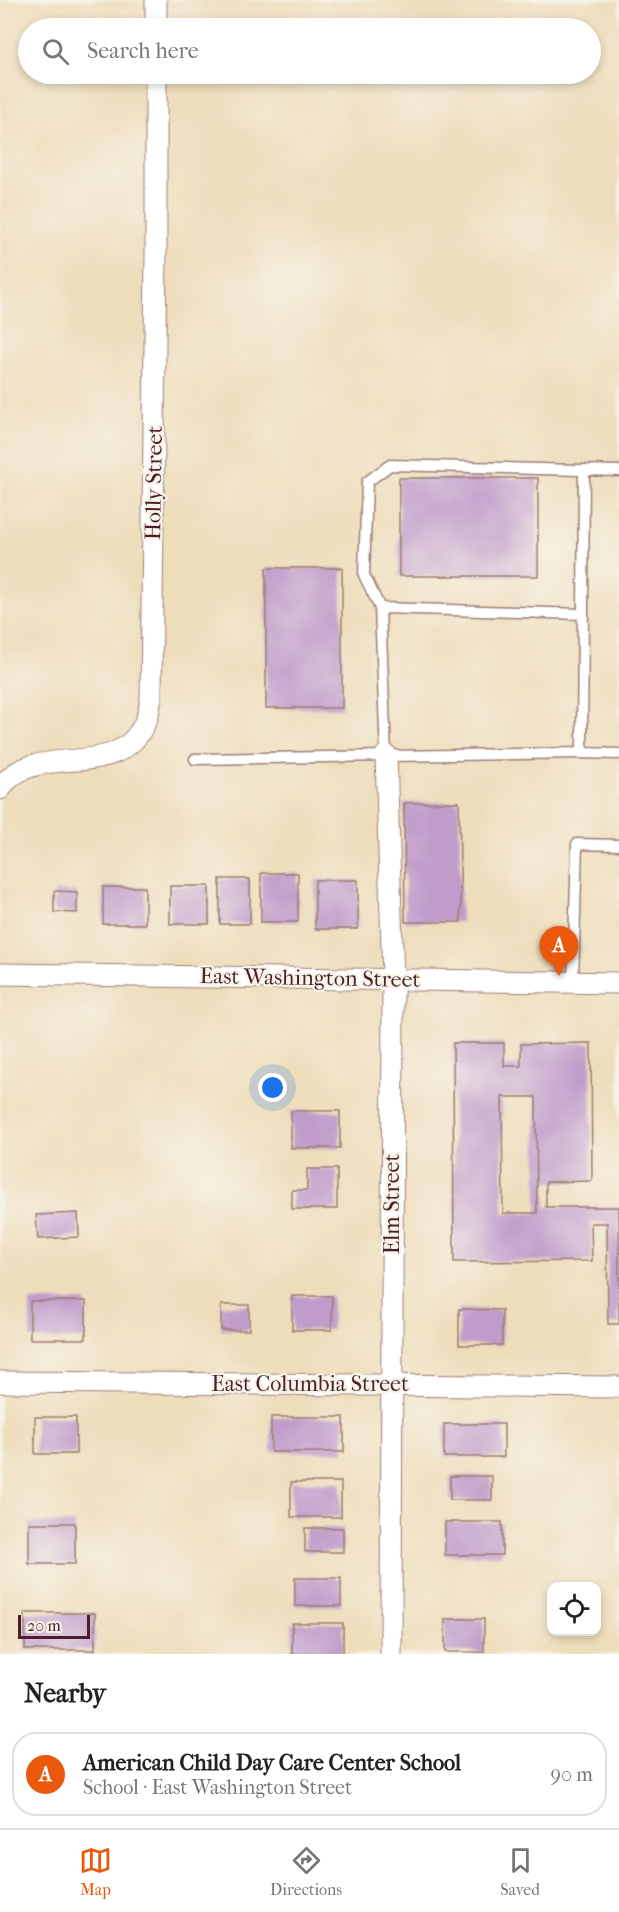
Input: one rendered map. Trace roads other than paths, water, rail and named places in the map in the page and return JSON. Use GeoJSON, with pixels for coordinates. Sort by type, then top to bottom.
{"type":"FeatureCollection","features":[{"type":"Feature","properties":{"kind":"street"},"geometry":{"type":"LineString","coordinates":[[156,0],[156,18]]}},
{"type":"Feature","properties":{"kind":"street","name":"Holly Street"},"geometry":{"type":"LineString","coordinates":[[0,789],[22,769],[41,763],[90,760],[113,754],[133,740],[146,720],[151,697],[156,84]]}},
{"type":"Feature","properties":{"kind":"street","name":"Elm Street"},"geometry":{"type":"LineString","coordinates":[[386,755],[393,979],[391,1654]]}},
{"type":"Feature","properties":{"kind":"street","name":"East Washington Street"},"geometry":{"type":"LineString","coordinates":[[0,974],[619,983]]}},
{"type":"Feature","properties":{"kind":"street","name":"East Columbia Street"},"geometry":{"type":"LineString","coordinates":[[0,1382],[619,1388]]}},
{"type":"Feature","properties":{"kind":"lane"},"geometry":{"type":"LineString","coordinates":[[386,755],[380,608],[364,575],[367,482],[390,465],[619,471]]}},
{"type":"Feature","properties":{"kind":"lane"},"geometry":{"type":"LineString","coordinates":[[582,753],[584,471]]}},
{"type":"Feature","properties":{"kind":"lane"},"geometry":{"type":"LineString","coordinates":[[380,608],[582,614]]}},
{"type":"Feature","properties":{"kind":"lane"},"geometry":{"type":"LineString","coordinates":[[195,759],[619,754]]}},
{"type":"Feature","properties":{"kind":"lane"},"geometry":{"type":"LineString","coordinates":[[573,982],[577,844],[619,845]]}},
{"type":"Feature","properties":{"kind":"place","name":"American Child Day Care Center School"},"geometry":{"type":"Point","coordinates":[559,976]}}]}
